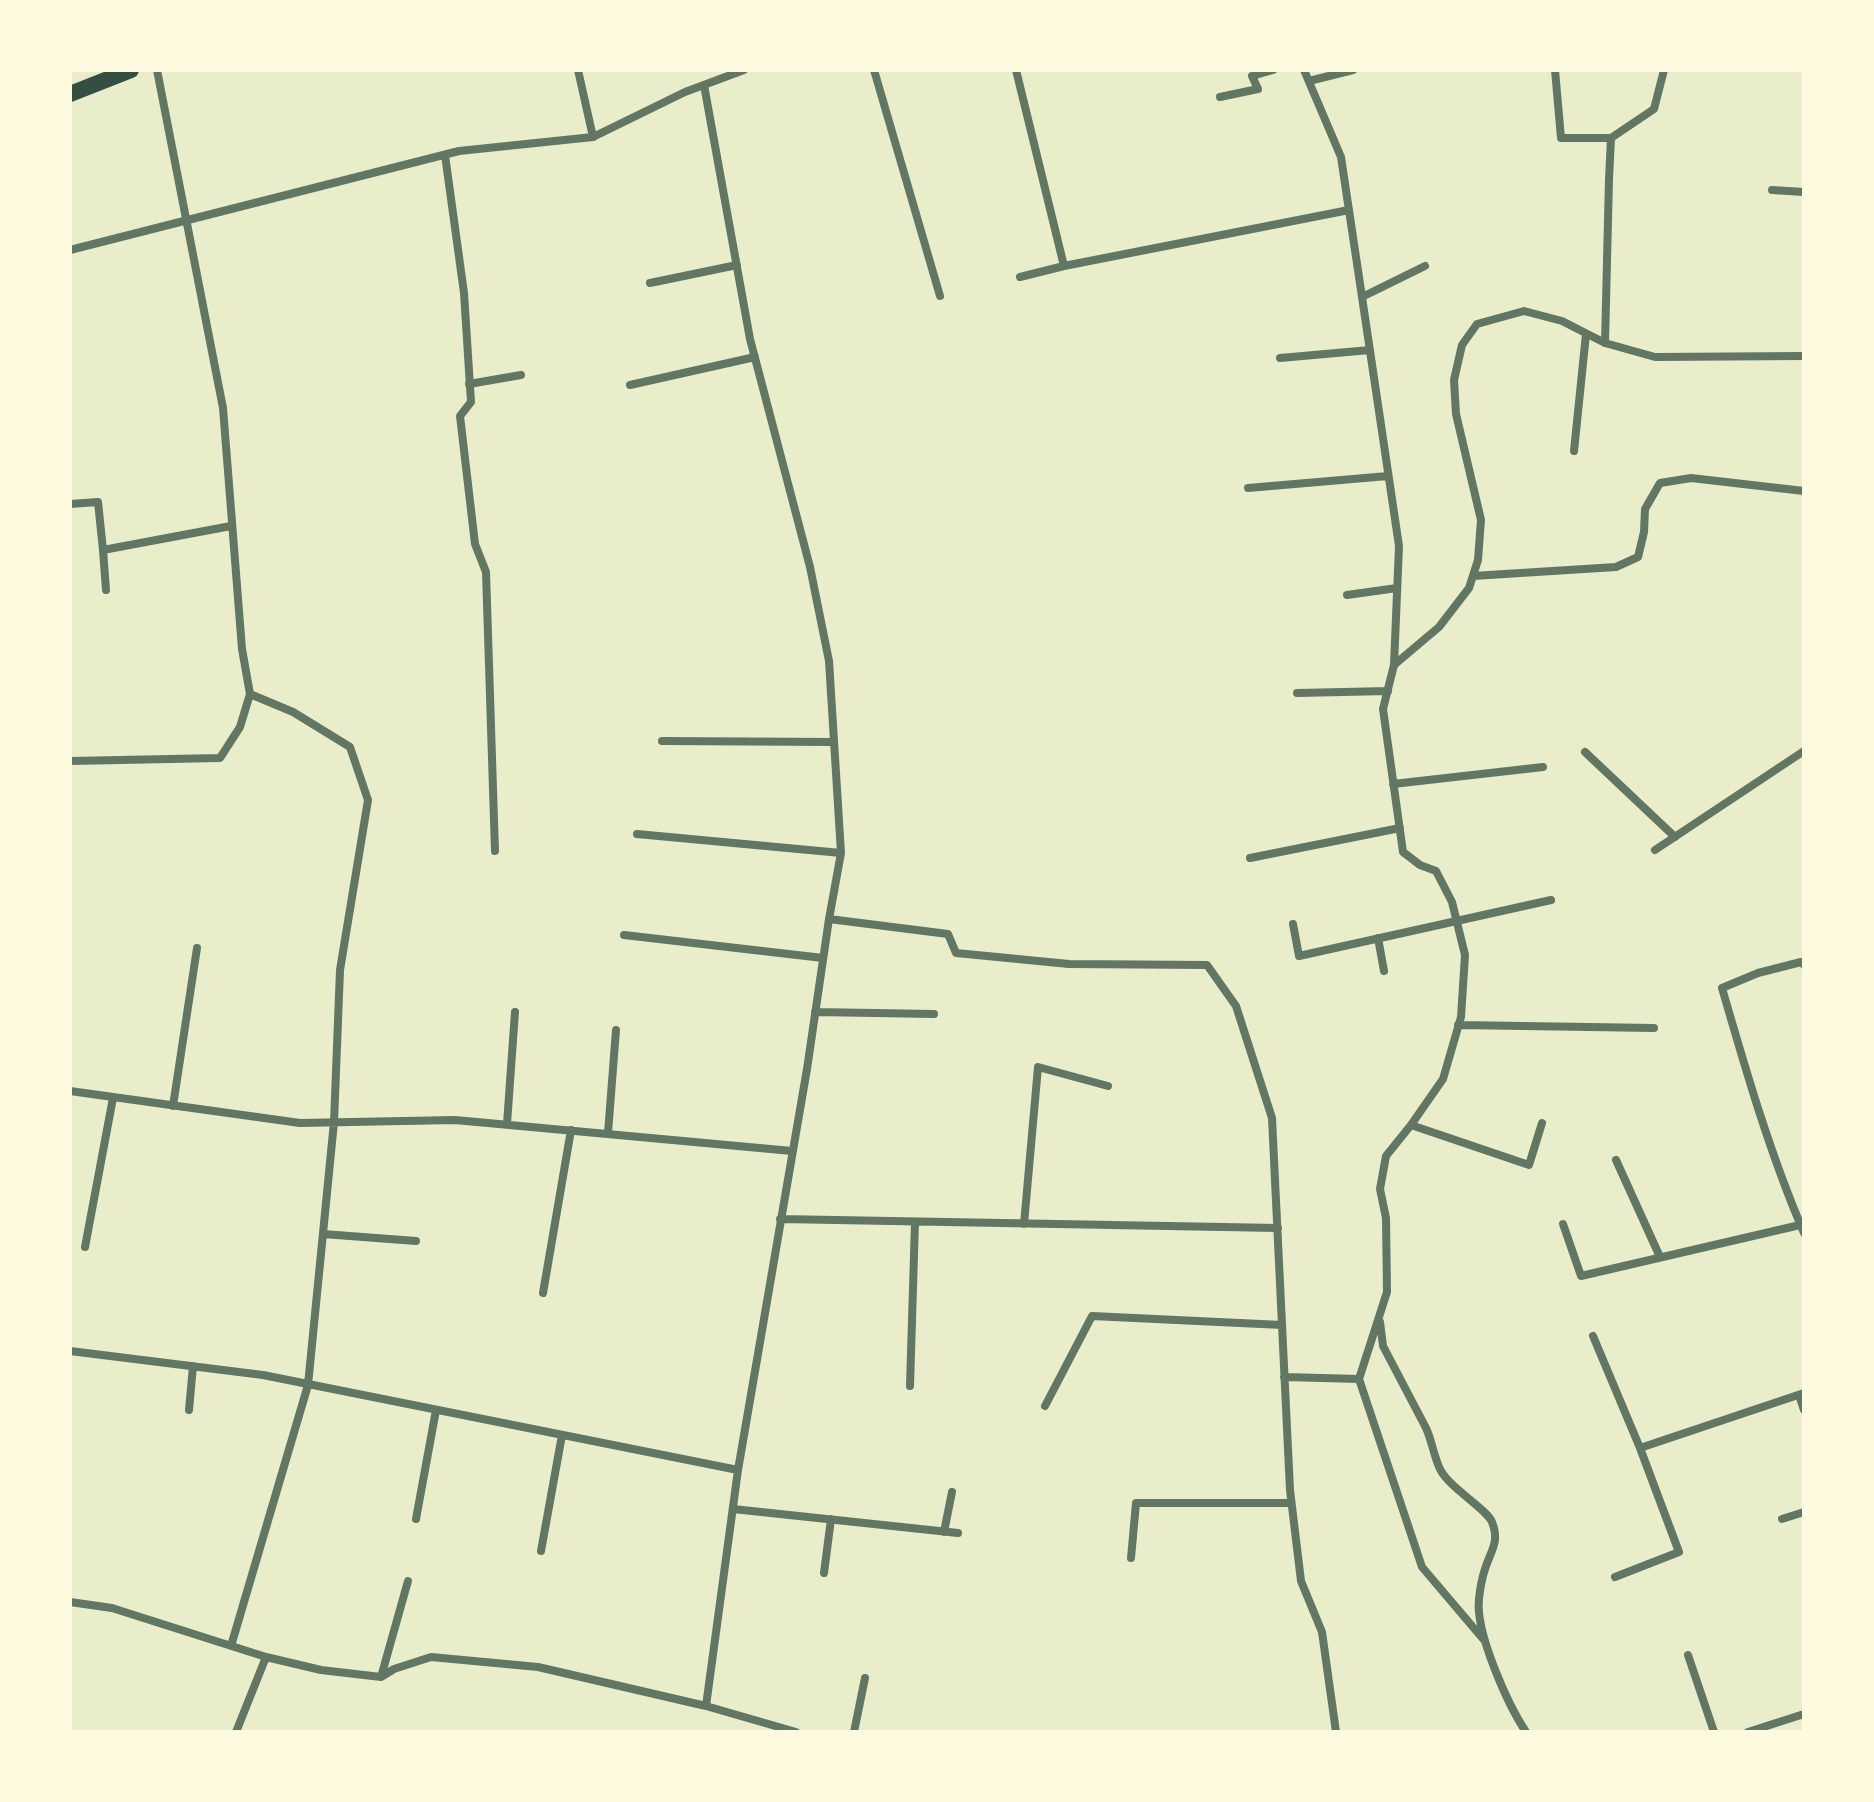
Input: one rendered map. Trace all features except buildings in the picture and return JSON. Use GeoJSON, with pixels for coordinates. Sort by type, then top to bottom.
{"type":"FeatureCollection","features":[{"type":"Feature","properties":{"kind":"main road"},"geometry":{"type":"LineString","coordinates":[[70,94],[131,70]]}},
{"type":"Feature","properties":{"kind":"street"},"geometry":{"type":"LineString","coordinates":[[70,761],[220,758],[240,727],[250,694],[242,649],[223,408],[157,70]]}},
{"type":"Feature","properties":{"kind":"street"},"geometry":{"type":"LineString","coordinates":[[578,70],[593,137]]}},
{"type":"Feature","properties":{"kind":"street"},"geometry":{"type":"LineString","coordinates":[[70,250],[459,151],[593,137],[704,85],[744,70]]}},
{"type":"Feature","properties":{"kind":"street"},"geometry":{"type":"LineString","coordinates":[[874,70],[940,296]]}},
{"type":"Feature","properties":{"kind":"street"},"geometry":{"type":"LineString","coordinates":[[1016,70],[1064,266]]}},
{"type":"Feature","properties":{"kind":"street"},"geometry":{"type":"LineString","coordinates":[[1220,97],[1258,89],[1252,76],[1273,70]]}},
{"type":"Feature","properties":{"kind":"street"},"geometry":{"type":"LineString","coordinates":[[1304,70],[1341,157],[1399,546],[1394,665],[1383,709],[1403,852],[1420,865],[1436,871],[1452,902],[1465,955],[1461,1017],[1443,1079],[1386,1156],[1380,1189],[1386,1218],[1387,1292],[1359,1379],[1422,1567],[1484,1640]]}},
{"type":"Feature","properties":{"kind":"street"},"geometry":{"type":"LineString","coordinates":[[1309,81],[1353,70]]}},
{"type":"Feature","properties":{"kind":"street"},"geometry":{"type":"LineString","coordinates":[[1555,70],[1561,138],[1611,138],[1654,109],[1664,70]]}},
{"type":"Feature","properties":{"kind":"street"},"geometry":{"type":"LineString","coordinates":[[704,85],[750,339],[810,567],[829,661],[841,853],[738,1470],[706,1706]]}},
{"type":"Feature","properties":{"kind":"street"},"geometry":{"type":"LineString","coordinates":[[1605,343],[1611,138]]}},
{"type":"Feature","properties":{"kind":"street"},"geometry":{"type":"LineString","coordinates":[[445,155],[464,293],[471,402],[460,416],[475,544],[486,572],[495,851]]}},
{"type":"Feature","properties":{"kind":"street"},"geometry":{"type":"LineString","coordinates":[[1772,190],[1804,192]]}},
{"type":"Feature","properties":{"kind":"street"},"geometry":{"type":"LineString","coordinates":[[1020,277],[1349,210]]}},
{"type":"Feature","properties":{"kind":"street"},"geometry":{"type":"LineString","coordinates":[[650,283],[737,265]]}},
{"type":"Feature","properties":{"kind":"street"},"geometry":{"type":"LineString","coordinates":[[1362,297],[1425,266]]}},
{"type":"Feature","properties":{"kind":"street"},"geometry":{"type":"LineString","coordinates":[[1394,665],[1439,627],[1469,588],[1478,560],[1481,520],[1456,414],[1454,380],[1462,345],[1477,324],[1524,311],[1562,321],[1605,343],[1655,357],[1804,356]]}},
{"type":"Feature","properties":{"kind":"street"},"geometry":{"type":"LineString","coordinates":[[1574,451],[1586,334]]}},
{"type":"Feature","properties":{"kind":"street"},"geometry":{"type":"LineString","coordinates":[[1280,358],[1370,350]]}},
{"type":"Feature","properties":{"kind":"street"},"geometry":{"type":"LineString","coordinates":[[630,385],[755,357]]}},
{"type":"Feature","properties":{"kind":"street"},"geometry":{"type":"LineString","coordinates":[[469,384],[521,375]]}},
{"type":"Feature","properties":{"kind":"street"},"geometry":{"type":"LineString","coordinates":[[1248,488],[1388,476]]}},
{"type":"Feature","properties":{"kind":"street"},"geometry":{"type":"LineString","coordinates":[[1473,576],[1616,567],[1638,557],[1645,509],[1660,483],[1691,478],[1804,491]]}},
{"type":"Feature","properties":{"kind":"street"},"geometry":{"type":"LineString","coordinates":[[70,504],[98,502],[106,590]]}},
{"type":"Feature","properties":{"kind":"street"},"geometry":{"type":"LineString","coordinates":[[103,550],[231,526]]}},
{"type":"Feature","properties":{"kind":"street"},"geometry":{"type":"LineString","coordinates":[[1347,595],[1397,588]]}},
{"type":"Feature","properties":{"kind":"street"},"geometry":{"type":"LineString","coordinates":[[1297,693],[1388,691]]}},
{"type":"Feature","properties":{"kind":"street"},"geometry":{"type":"LineString","coordinates":[[231,1646],[308,1385],[334,1122],[340,970],[368,800],[350,747],[293,712],[250,694]]}},
{"type":"Feature","properties":{"kind":"street"},"geometry":{"type":"LineString","coordinates":[[662,741],[834,742]]}},
{"type":"Feature","properties":{"kind":"street"},"geometry":{"type":"LineString","coordinates":[[1655,850],[1804,751]]}},
{"type":"Feature","properties":{"kind":"street"},"geometry":{"type":"LineString","coordinates":[[1585,752],[1675,837]]}},
{"type":"Feature","properties":{"kind":"street"},"geometry":{"type":"LineString","coordinates":[[1393,784],[1543,767]]}},
{"type":"Feature","properties":{"kind":"street"},"geometry":{"type":"LineString","coordinates":[[1250,858],[1400,828]]}},
{"type":"Feature","properties":{"kind":"street"},"geometry":{"type":"LineString","coordinates":[[637,834],[841,853]]}},
{"type":"Feature","properties":{"kind":"street"},"geometry":{"type":"LineString","coordinates":[[1293,924],[1299,956],[1551,900]]}},
{"type":"Feature","properties":{"kind":"street"},"geometry":{"type":"LineString","coordinates":[[829,919],[948,934],[956,953],[1069,964],[1207,965],[1236,1006],[1272,1118],[1291,1503],[1301,1581],[1322,1632],[1336,1732]]}},
{"type":"Feature","properties":{"kind":"street"},"geometry":{"type":"LineString","coordinates":[[624,935],[823,958]]}},
{"type":"Feature","properties":{"kind":"street"},"geometry":{"type":"LineString","coordinates":[[1378,938],[1384,971]]}},
{"type":"Feature","properties":{"kind":"street"},"geometry":{"type":"LineString","coordinates":[[173,1106],[197,948]]}},
{"type":"Feature","properties":{"kind":"street"},"geometry":{"type":"LineString","coordinates":[[1563,1224],[1581,1276],[1802,1229],[1744,1066],[1722,988],[1758,973],[1802,964]]}},
{"type":"Feature","properties":{"kind":"street"},"geometry":{"type":"LineString","coordinates":[[507,1124],[515,1012]]}},
{"type":"Feature","properties":{"kind":"street"},"geometry":{"type":"LineString","coordinates":[[815,1012],[934,1014]]}},
{"type":"Feature","properties":{"kind":"street"},"geometry":{"type":"LineString","coordinates":[[1458,1025],[1654,1028]]}},
{"type":"Feature","properties":{"kind":"street"},"geometry":{"type":"LineString","coordinates":[[608,1133],[616,1030]]}},
{"type":"Feature","properties":{"kind":"street"},"geometry":{"type":"LineString","coordinates":[[1024,1224],[1038,1067],[1108,1086]]}},
{"type":"Feature","properties":{"kind":"street"},"geometry":{"type":"LineString","coordinates":[[70,1091],[300,1123],[455,1120],[792,1151]]}},
{"type":"Feature","properties":{"kind":"street"},"geometry":{"type":"LineString","coordinates":[[85,1247],[113,1098]]}},
{"type":"Feature","properties":{"kind":"street"},"geometry":{"type":"LineString","coordinates":[[1411,1125],[1529,1165],[1542,1123]]}},
{"type":"Feature","properties":{"kind":"street"},"geometry":{"type":"LineString","coordinates":[[543,1293],[571,1130]]}},
{"type":"Feature","properties":{"kind":"street"},"geometry":{"type":"LineString","coordinates":[[1616,1160],[1660,1257]]}},
{"type":"Feature","properties":{"kind":"street"},"geometry":{"type":"LineString","coordinates":[[780,1219],[1278,1228]]}},
{"type":"Feature","properties":{"kind":"street"},"geometry":{"type":"LineString","coordinates":[[910,1386],[915,1222]]}},
{"type":"Feature","properties":{"kind":"street"},"geometry":{"type":"LineString","coordinates":[[323,1234],[416,1241]]}},
{"type":"Feature","properties":{"kind":"street"},"geometry":{"type":"LineString","coordinates":[[1045,1406],[1092,1316],[1282,1325]]}},
{"type":"Feature","properties":{"kind":"street"},"geometry":{"type":"LineString","coordinates":[[1380,1316],[1383,1346],[1426,1428],[1440,1470],[1459,1492],[1491,1519],[1496,1544],[1485,1570],[1478,1603],[1484,1640],[1516,1717],[1526,1732]]}},
{"type":"Feature","properties":{"kind":"street"},"geometry":{"type":"LineString","coordinates":[[1593,1336],[1679,1552],[1615,1577]]}},
{"type":"Feature","properties":{"kind":"street"},"geometry":{"type":"LineString","coordinates":[[70,1351],[263,1375],[738,1470]]}},
{"type":"Feature","properties":{"kind":"street"},"geometry":{"type":"LineString","coordinates":[[189,1410],[193,1366]]}},
{"type":"Feature","properties":{"kind":"street"},"geometry":{"type":"LineString","coordinates":[[1284,1377],[1359,1379]]}},
{"type":"Feature","properties":{"kind":"street"},"geometry":{"type":"LineString","coordinates":[[1640,1448],[1801,1394],[1804,1410]]}},
{"type":"Feature","properties":{"kind":"street"},"geometry":{"type":"LineString","coordinates":[[416,1519],[436,1410]]}},
{"type":"Feature","properties":{"kind":"street"},"geometry":{"type":"LineString","coordinates":[[541,1551],[562,1435]]}},
{"type":"Feature","properties":{"kind":"street"},"geometry":{"type":"LineString","coordinates":[[944,1532],[952,1492]]}},
{"type":"Feature","properties":{"kind":"street"},"geometry":{"type":"LineString","coordinates":[[1131,1558],[1136,1503],[1291,1503]]}},
{"type":"Feature","properties":{"kind":"street"},"geometry":{"type":"LineString","coordinates":[[733,1509],[958,1533]]}},
{"type":"Feature","properties":{"kind":"street"},"geometry":{"type":"LineString","coordinates":[[1782,1519],[1804,1512]]}},
{"type":"Feature","properties":{"kind":"street"},"geometry":{"type":"LineString","coordinates":[[824,1573],[831,1519]]}},
{"type":"Feature","properties":{"kind":"street"},"geometry":{"type":"LineString","coordinates":[[381,1677],[408,1581]]}},
{"type":"Feature","properties":{"kind":"street"},"geometry":{"type":"LineString","coordinates":[[70,1602],[112,1608],[266,1657],[321,1670],[381,1677],[394,1669],[431,1657],[538,1667],[706,1706],[796,1732]]}},
{"type":"Feature","properties":{"kind":"street"},"geometry":{"type":"LineString","coordinates":[[1688,1655],[1714,1732]]}},
{"type":"Feature","properties":{"kind":"street"},"geometry":{"type":"LineString","coordinates":[[236,1732],[266,1657]]}},
{"type":"Feature","properties":{"kind":"street"},"geometry":{"type":"LineString","coordinates":[[854,1732],[865,1678]]}},
{"type":"Feature","properties":{"kind":"street"},"geometry":{"type":"LineString","coordinates":[[1748,1732],[1804,1714]]}}]}
